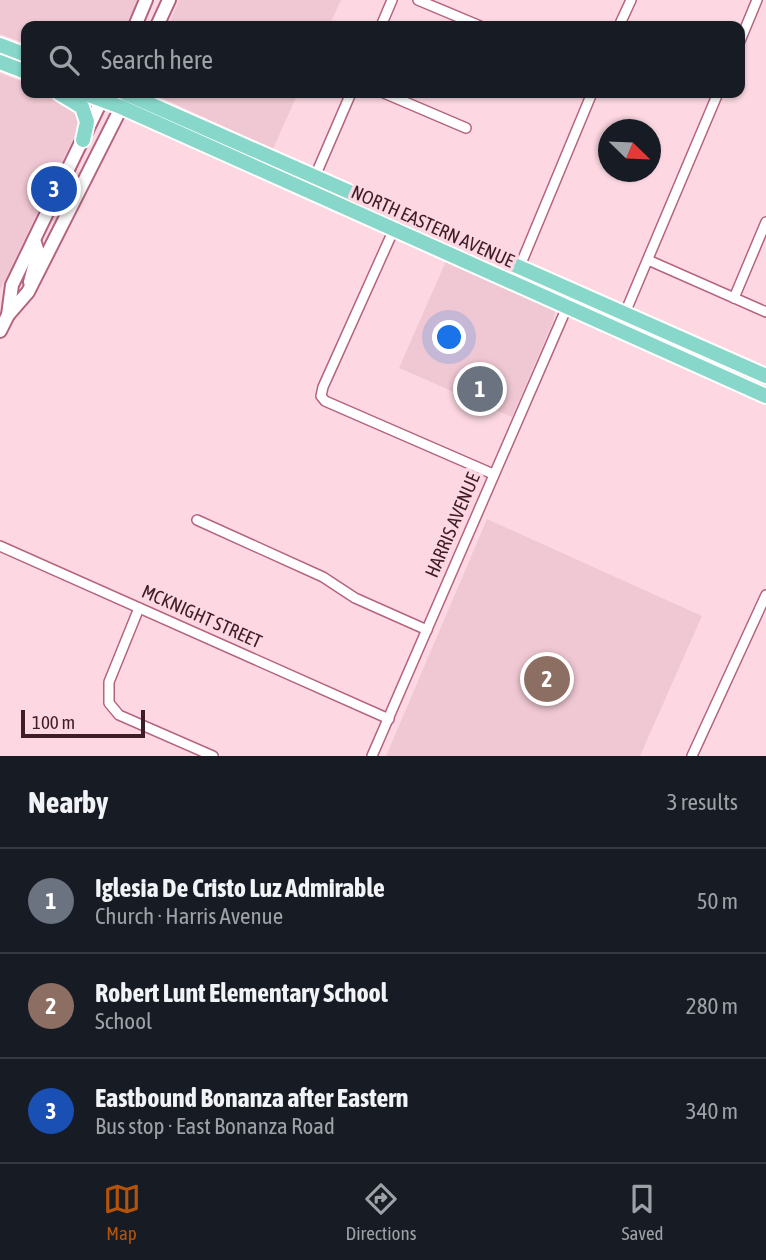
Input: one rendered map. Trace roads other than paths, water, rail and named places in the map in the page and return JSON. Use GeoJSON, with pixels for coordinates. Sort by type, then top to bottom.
{"type":"FeatureCollection","features":[{"type":"Feature","properties":{"kind":"main road"},"geometry":{"type":"LineString","coordinates":[[137,21],[146,0]]}},
{"type":"Feature","properties":{"kind":"main road"},"geometry":{"type":"LineString","coordinates":[[159,21],[169,0]]}},
{"type":"Feature","properties":{"kind":"main road"},"geometry":{"type":"LineString","coordinates":[[0,45],[21,53]]}},
{"type":"Feature","properties":{"kind":"main road"},"geometry":{"type":"LineString","coordinates":[[0,62],[21,70]]}},
{"type":"Feature","properties":{"kind":"main road"},"geometry":{"type":"LineString","coordinates":[[67,98],[82,107],[87,122],[83,139]]}},
{"type":"Feature","properties":{"kind":"main road"},"geometry":{"type":"LineString","coordinates":[[8,315],[12,285],[102,98]]}},
{"type":"Feature","properties":{"kind":"main road"},"geometry":{"type":"LineString","coordinates":[[0,331],[8,315],[29,292],[126,98]]}},
{"type":"Feature","properties":{"kind":"main road","name":"NORTH EASTERN AVENUE"},"geometry":{"type":"LineString","coordinates":[[128,98],[315,176],[766,376]]}},
{"type":"Feature","properties":{"kind":"main road","name":"NORTH EASTERN AVENUE"},"geometry":{"type":"LineString","coordinates":[[128,98],[308,191],[766,396]]}},
{"type":"Feature","properties":{"kind":"main road"},"geometry":{"type":"LineString","coordinates":[[29,292],[38,253],[34,240]]}},
{"type":"Feature","properties":{"kind":"main road"},"geometry":{"type":"LineString","coordinates":[[442,250],[513,271],[520,266]]}},
{"type":"Feature","properties":{"kind":"main road"},"geometry":{"type":"LineString","coordinates":[[567,307],[581,304],[633,327],[650,324]]}},
{"type":"Feature","properties":{"kind":"street"},"geometry":{"type":"LineString","coordinates":[[383,21],[393,0]]}},
{"type":"Feature","properties":{"kind":"street"},"geometry":{"type":"LineString","coordinates":[[418,0],[468,21]]}},
{"type":"Feature","properties":{"kind":"street"},"geometry":{"type":"LineString","coordinates":[[622,21],[631,0]]}},
{"type":"Feature","properties":{"kind":"street"},"geometry":{"type":"LineString","coordinates":[[745,29],[757,0]]}},
{"type":"Feature","properties":{"kind":"street"},"geometry":{"type":"LineString","coordinates":[[308,191],[349,98]]}},
{"type":"Feature","properties":{"kind":"street"},"geometry":{"type":"LineString","coordinates":[[396,98],[467,128]]}},
{"type":"Feature","properties":{"kind":"street"},"geometry":{"type":"LineString","coordinates":[[520,266],[590,98]]}},
{"type":"Feature","properties":{"kind":"street"},"geometry":{"type":"LineString","coordinates":[[625,313],[716,98]]}},
{"type":"Feature","properties":{"kind":"street"},"geometry":{"type":"LineString","coordinates":[[734,298],[766,222]]}},
{"type":"Feature","properties":{"kind":"street"},"geometry":{"type":"LineString","coordinates":[[394,229],[321,396],[370,422],[493,474]]}},
{"type":"Feature","properties":{"kind":"street"},"geometry":{"type":"LineString","coordinates":[[648,260],[766,312]]}},
{"type":"Feature","properties":{"kind":"street","name":"HARRIS AVENUE"},"geometry":{"type":"LineString","coordinates":[[372,756],[567,307]]}},
{"type":"Feature","properties":{"kind":"street"},"geometry":{"type":"LineString","coordinates":[[197,520],[323,577],[355,598],[428,630]]}},
{"type":"Feature","properties":{"kind":"street","name":"MCKNIGHT STREET"},"geometry":{"type":"LineString","coordinates":[[0,546],[389,719]]}},
{"type":"Feature","properties":{"kind":"street"},"geometry":{"type":"LineString","coordinates":[[692,756],[766,595]]}},
{"type":"Feature","properties":{"kind":"street"},"geometry":{"type":"LineString","coordinates":[[139,608],[106,693],[108,703],[119,715],[213,756]]}},
{"type":"Feature","properties":{"kind":"place","name":"Eastbound Bonanza after Eastern"},"geometry":{"type":"Point","coordinates":[54,189]}},
{"type":"Feature","properties":{"kind":"place","name":"Iglesia De Cristo Luz Admirable"},"geometry":{"type":"Point","coordinates":[480,389]}},
{"type":"Feature","properties":{"kind":"place","name":"Robert Lunt Elementary School"},"geometry":{"type":"Point","coordinates":[547,679]}}]}
